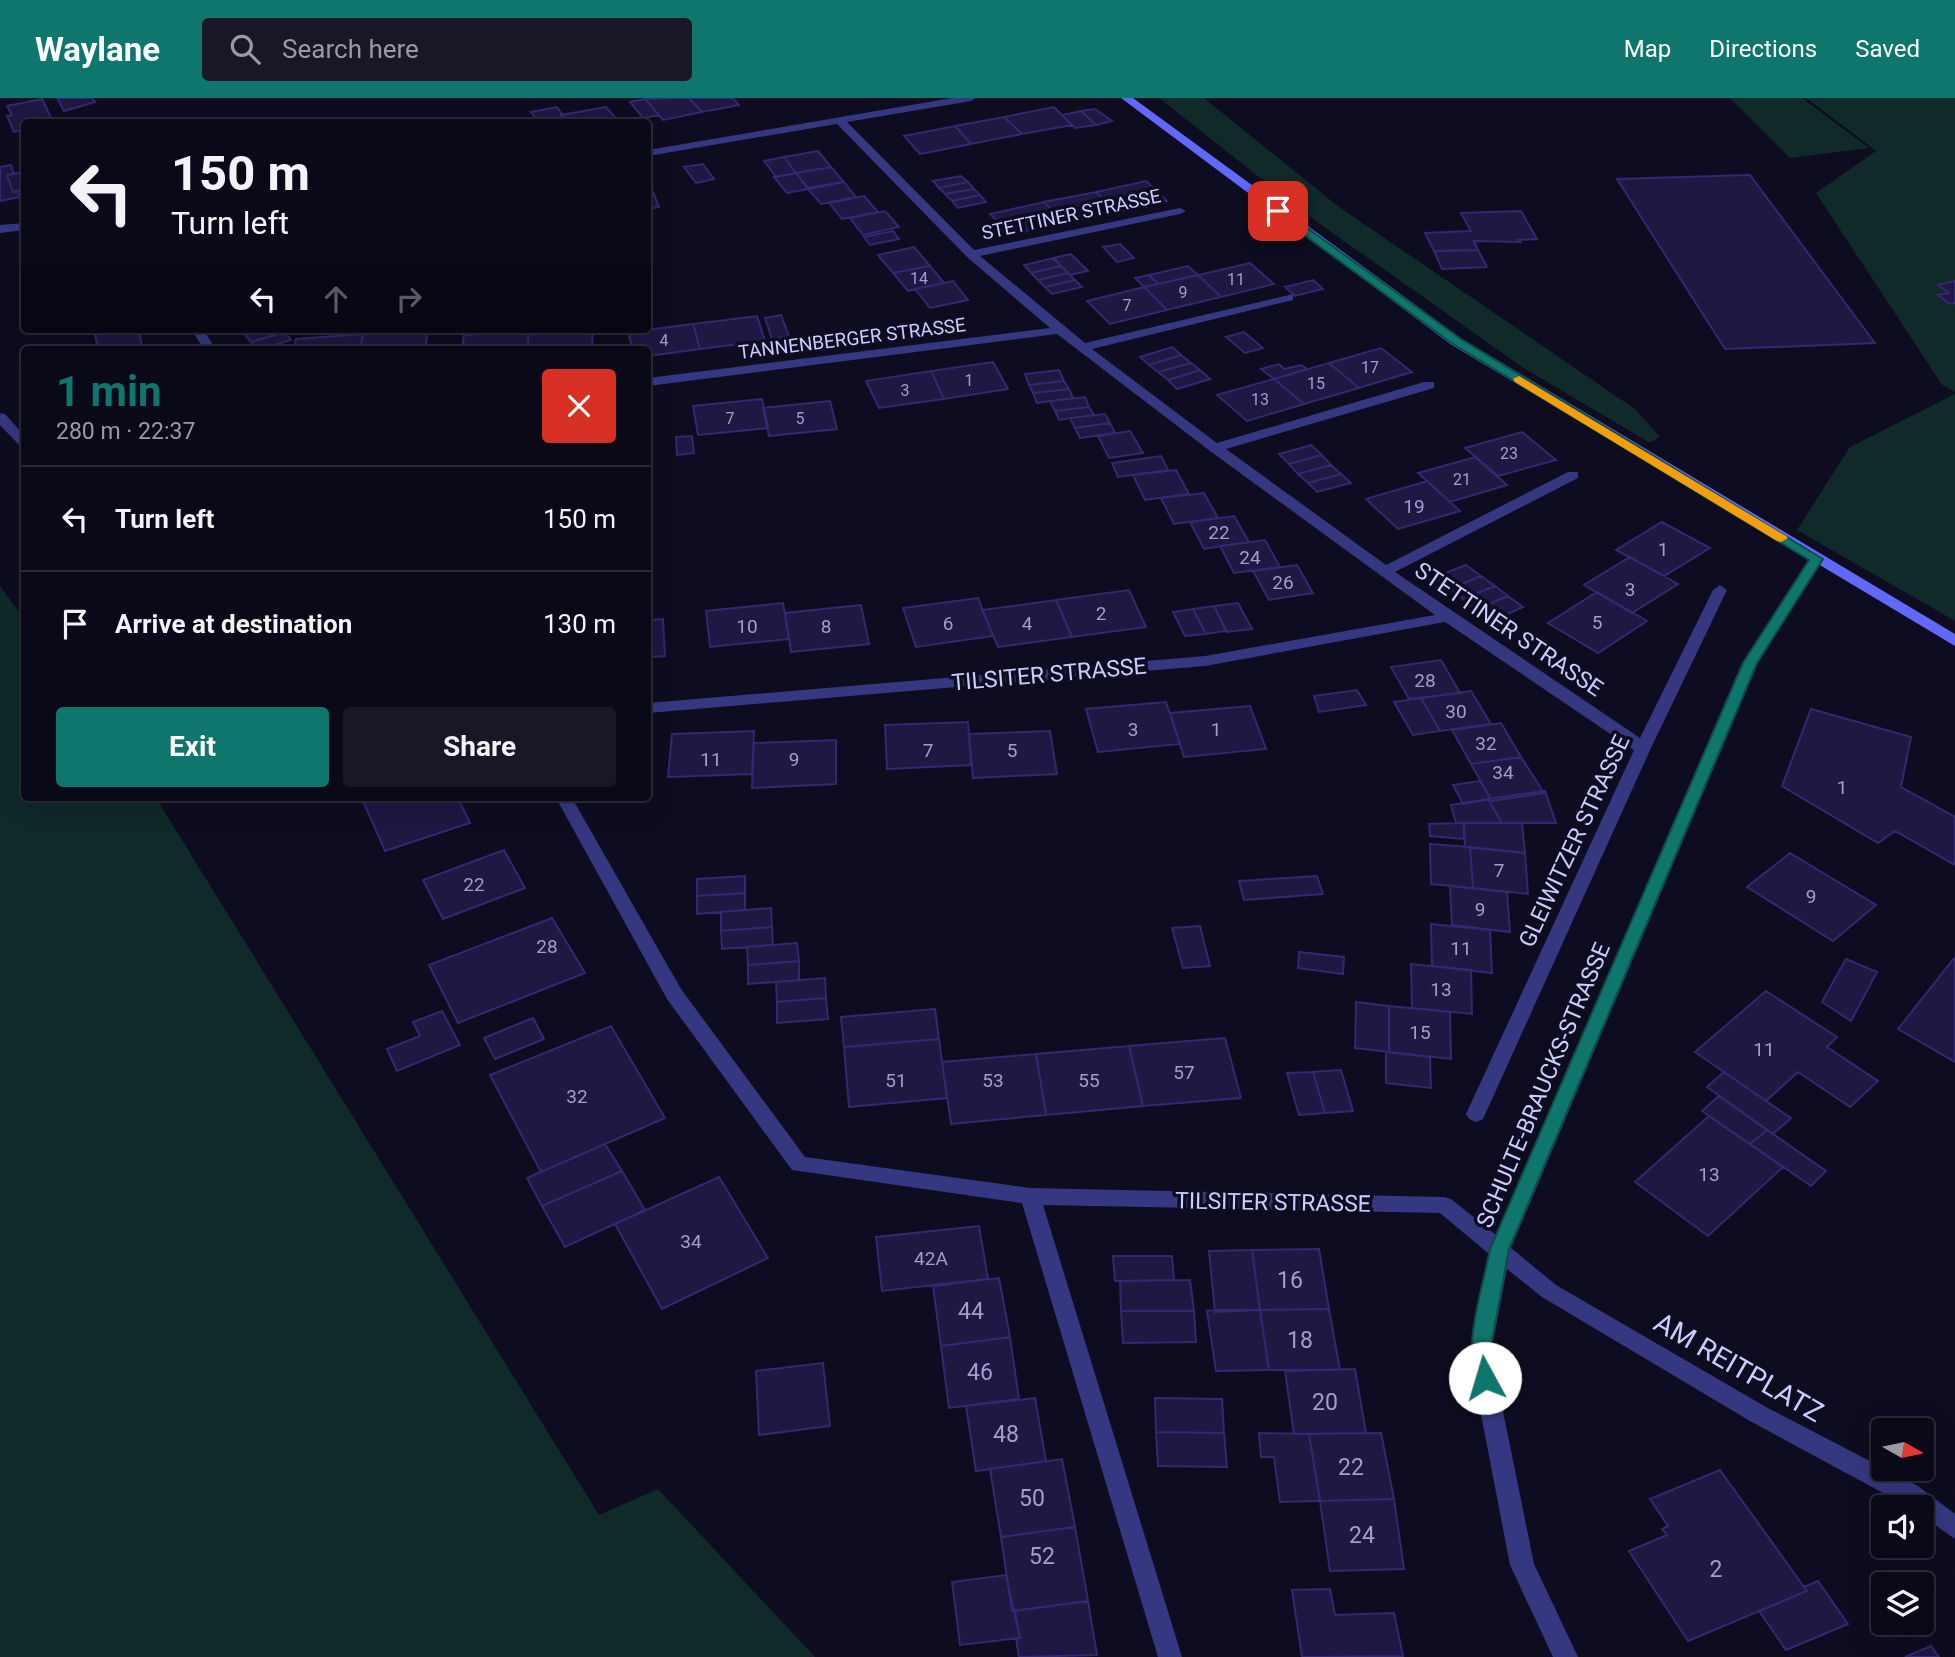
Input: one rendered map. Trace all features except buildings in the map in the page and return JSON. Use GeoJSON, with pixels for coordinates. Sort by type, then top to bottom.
{"type":"FeatureCollection","features":[{"type":"Feature","properties":{"kind":"main road"},"geometry":{"type":"LineString","coordinates":[[1126,98],[1457,342],[1955,640]]}},
{"type":"Feature","properties":{"kind":"street"},"geometry":{"type":"LineString","coordinates":[[651,153],[971,98]]}},
{"type":"Feature","properties":{"kind":"street","name":"STETTINER STRASSE"},"geometry":{"type":"LineString","coordinates":[[841,122],[971,254],[1060,330],[1215,448],[1448,617],[1643,748]]}},
{"type":"Feature","properties":{"kind":"street","name":"STETTINER STRASSE"},"geometry":{"type":"LineString","coordinates":[[971,254],[1180,211]]}},
{"type":"Feature","properties":{"kind":"street"},"geometry":{"type":"LineString","coordinates":[[0,229],[21,227]]}},
{"type":"Feature","properties":{"kind":"street"},"geometry":{"type":"LineString","coordinates":[[1083,347],[1289,297]]}},
{"type":"Feature","properties":{"kind":"street","name":"TANNENBERGER STRASSE"},"geometry":{"type":"LineString","coordinates":[[651,382],[1060,330]]}},
{"type":"Feature","properties":{"kind":"street"},"geometry":{"type":"LineString","coordinates":[[1215,448],[1429,385]]}},
{"type":"Feature","properties":{"kind":"street"},"geometry":{"type":"LineString","coordinates":[[0,417],[21,439]]}},
{"type":"Feature","properties":{"kind":"street","name":"STETTINER STRASSE"},"geometry":{"type":"LineString","coordinates":[[1385,571],[1573,475]]}},
{"type":"Feature","properties":{"kind":"street","name":"SCHULTE-BRAUCKS-STRASSE"},"geometry":{"type":"LineString","coordinates":[[1566,1657],[1522,1565],[1480,1352],[1500,1249],[1750,663],[1816,559]]}},
{"type":"Feature","properties":{"kind":"street","name":"GLEIWITZER STRASSE"},"geometry":{"type":"LineString","coordinates":[[1476,1114],[1643,748],[1720,590]]}},
{"type":"Feature","properties":{"kind":"street","name":"TILSITER STRASSE"},"geometry":{"type":"LineString","coordinates":[[651,708],[1205,661],[1448,617]]}},
{"type":"Feature","properties":{"kind":"street","name":"TILSITER STRASSE"},"geometry":{"type":"LineString","coordinates":[[566,801],[674,994],[799,1164],[1030,1196],[1444,1205],[1500,1249]]}},
{"type":"Feature","properties":{"kind":"street"},"geometry":{"type":"LineString","coordinates":[[1030,1196],[1170,1657]]}},
{"type":"Feature","properties":{"kind":"street","name":"AM REITPLATZ"},"geometry":{"type":"LineString","coordinates":[[1500,1249],[1549,1291],[1758,1414],[1910,1494],[1955,1528]]}},
{"type":"Feature","properties":{"kind":"green space"},"geometry":{"type":"Polygon","coordinates":[[[1159,98],[1204,98],[1339,207],[1635,409],[1660,437],[1650,443],[1522,367],[1306,214],[1159,98]]]}},
{"type":"Feature","properties":{"kind":"green space"},"geometry":{"type":"Polygon","coordinates":[[[1730,98],[1802,98],[1869,148],[1790,158],[1730,98]]]}},
{"type":"Feature","properties":{"kind":"green space"},"geometry":{"type":"Polygon","coordinates":[[[1806,98],[1955,98],[1955,392],[1942,385],[1816,193],[1876,151],[1806,98]]]}},
{"type":"Feature","properties":{"kind":"green space"},"geometry":{"type":"Polygon","coordinates":[[[1955,394],[1955,621],[1797,530],[1850,447],[1955,394]]]}},
{"type":"Feature","properties":{"kind":"green space"},"geometry":{"type":"Polygon","coordinates":[[[0,586],[21,615],[21,801],[158,801],[599,1515],[658,1489],[815,1657],[0,1657],[0,586]]]}},
{"type":"Feature","properties":{"kind":"slow traffic"},"geometry":{"type":"LineString","coordinates":[[1519,379],[1781,538]]}},
{"type":"Feature","properties":{"kind":"route"},"geometry":{"type":"LineString","coordinates":[[1278,211],[1457,342],[1816,559],[1750,663],[1500,1249],[1480,1352],[1485,1378]]}}]}
